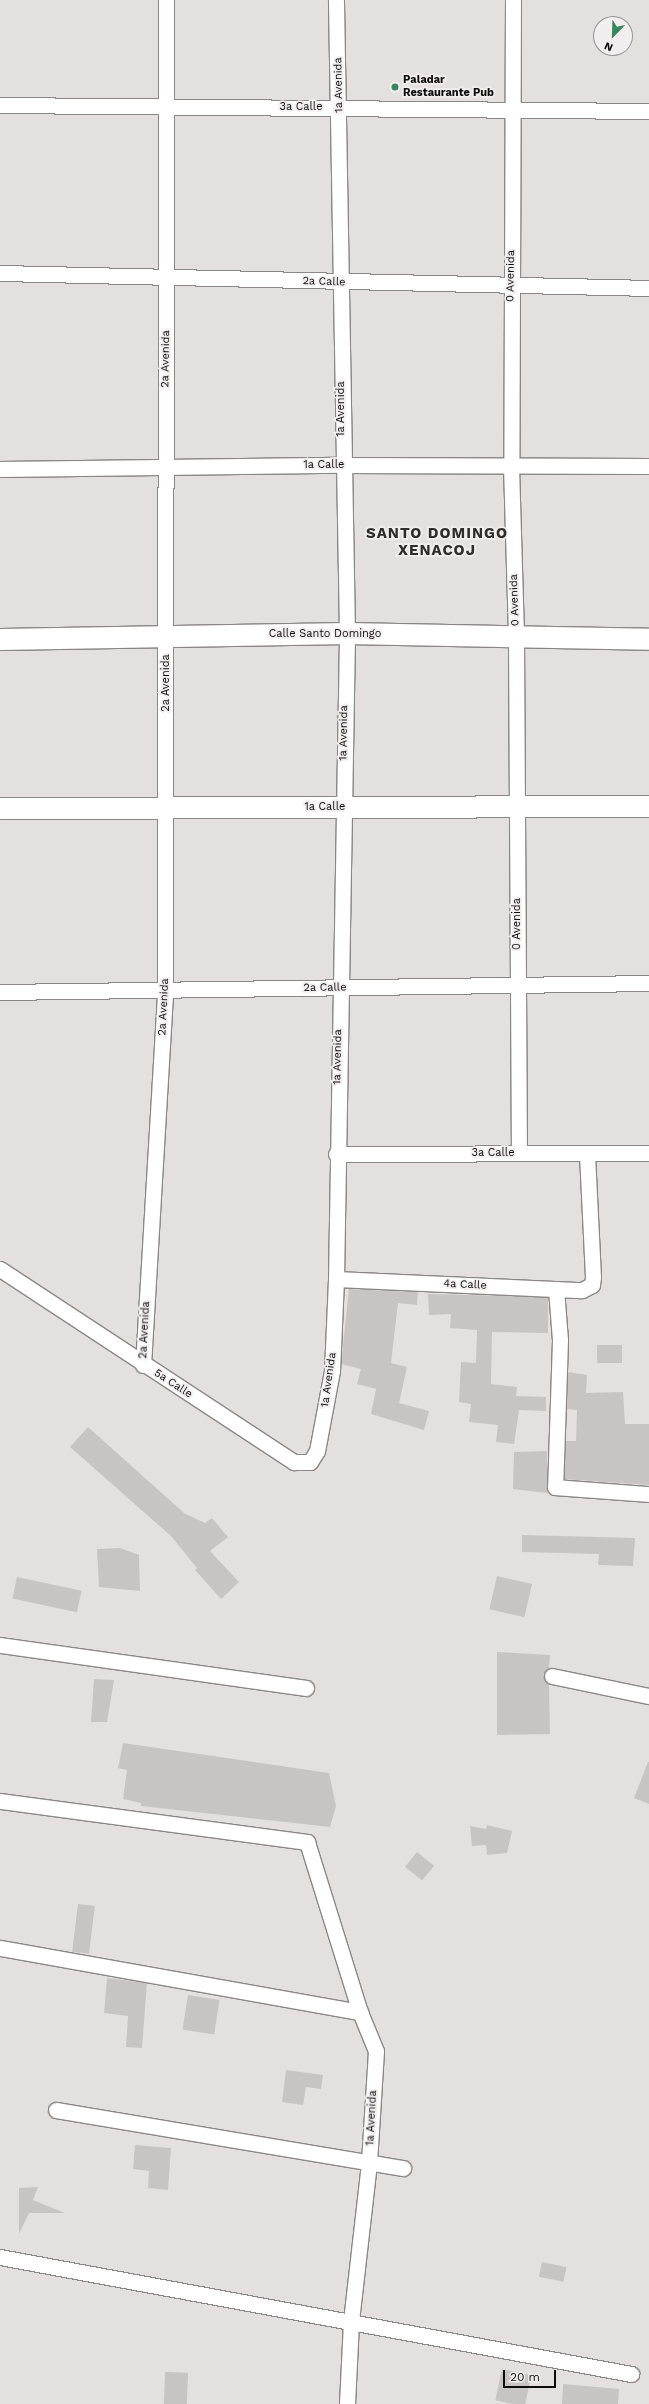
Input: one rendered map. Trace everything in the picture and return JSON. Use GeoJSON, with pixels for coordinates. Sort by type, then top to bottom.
{"type":"FeatureCollection","features":[{"type":"Feature","properties":{"kind":"main road","name":"Calle Santo Domingo"},"geometry":{"type":"LineString","coordinates":[[0,639],[346,633],[516,639],[649,639]]}},
{"type":"Feature","properties":{"kind":"main road","name":"1a Calle"},"geometry":{"type":"LineString","coordinates":[[0,808],[649,806]]}},
{"type":"Feature","properties":{"kind":"street","name":"2a Avenida"},"geometry":{"type":"LineString","coordinates":[[143,1365],[165,990],[165,466],[167,277],[165,106],[166,0]]}},
{"type":"Feature","properties":{"kind":"street","name":"1a Avenida"},"geometry":{"type":"LineString","coordinates":[[310,1462],[317,1451],[332,1371],[336,1279],[336,1154],[346,633],[342,465],[339,108],[336,0]]}},
{"type":"Feature","properties":{"kind":"street","name":"0 Avenida"},"geometry":{"type":"LineString","coordinates":[[513,0],[514,109],[511,284],[511,466],[516,639],[519,1153]]}},
{"type":"Feature","properties":{"kind":"street","name":"3a Calle"},"geometry":{"type":"LineString","coordinates":[[0,105],[649,111]]}},
{"type":"Feature","properties":{"kind":"street","name":"2a Calle"},"geometry":{"type":"LineString","coordinates":[[0,273],[340,283],[511,284],[649,288]]}},
{"type":"Feature","properties":{"kind":"street","name":"1a Calle"},"geometry":{"type":"LineString","coordinates":[[0,469],[342,465],[649,466]]}},
{"type":"Feature","properties":{"kind":"street","name":"2a Calle"},"geometry":{"type":"LineString","coordinates":[[0,992],[649,984]]}},
{"type":"Feature","properties":{"kind":"street","name":"3a Calle"},"geometry":{"type":"LineString","coordinates":[[336,1154],[649,1153]]}},
{"type":"Feature","properties":{"kind":"street","name":"4a Calle"},"geometry":{"type":"LineString","coordinates":[[336,1279],[582,1290],[592,1284],[587,1154]]}},
{"type":"Feature","properties":{"kind":"street","name":"5a Calle"},"geometry":{"type":"LineString","coordinates":[[0,1269],[143,1365],[294,1462],[310,1462]]}},
{"type":"Feature","properties":{"kind":"street"},"geometry":{"type":"LineString","coordinates":[[556,1289],[560,1340],[555,1486],[649,1494]]}},
{"type":"Feature","properties":{"kind":"street"},"geometry":{"type":"LineString","coordinates":[[0,1645],[306,1688]]}},
{"type":"Feature","properties":{"kind":"street"},"geometry":{"type":"LineString","coordinates":[[552,1676],[649,1696]]}},
{"type":"Feature","properties":{"kind":"street","name":"1a Avenida"},"geometry":{"type":"LineString","coordinates":[[0,1801],[307,1842],[360,2012],[376,2052],[369,2163],[351,2322],[347,2404]]}},
{"type":"Feature","properties":{"kind":"street"},"geometry":{"type":"LineString","coordinates":[[0,1948],[360,2012]]}},
{"type":"Feature","properties":{"kind":"street"},"geometry":{"type":"LineString","coordinates":[[56,2110],[403,2168]]}},
{"type":"Feature","properties":{"kind":"street"},"geometry":{"type":"LineString","coordinates":[[0,2257],[631,2374]]}},
{"type":"Feature","properties":{"kind":"building"},"geometry":{"type":"Polygon","coordinates":[[[349,1289],[418,1292],[417,1305],[398,1303],[391,1363],[407,1367],[399,1403],[429,1411],[424,1430],[371,1414],[376,1389],[357,1384],[361,1369],[341,1364],[349,1289]]]}},
{"type":"Feature","properties":{"kind":"building"},"geometry":{"type":"Polygon","coordinates":[[[428,1294],[548,1297],[548,1333],[492,1332],[491,1384],[517,1387],[516,1396],[546,1397],[546,1411],[519,1410],[514,1444],[496,1442],[498,1425],[469,1422],[471,1404],[459,1402],[461,1362],[476,1363],[477,1330],[450,1328],[451,1314],[429,1315],[428,1294]]]}},
{"type":"Feature","properties":{"kind":"building"},"geometry":{"type":"Polygon","coordinates":[[[597,1345],[622,1345],[622,1363],[597,1363],[597,1345]]]}},
{"type":"Feature","properties":{"kind":"building"},"geometry":{"type":"Polygon","coordinates":[[[568,1372],[587,1375],[586,1393],[623,1392],[625,1424],[649,1424],[649,1485],[564,1479],[566,1441],[576,1441],[577,1410],[567,1409],[568,1372]]]}},
{"type":"Feature","properties":{"kind":"building"},"geometry":{"type":"Polygon","coordinates":[[[88,1427],[184,1513],[205,1523],[212,1518],[228,1537],[210,1551],[239,1582],[221,1599],[195,1570],[197,1568],[171,1536],[70,1447],[88,1427]]]}},
{"type":"Feature","properties":{"kind":"building"},"geometry":{"type":"Polygon","coordinates":[[[547,1451],[547,1493],[513,1489],[514,1452],[547,1451]]]}},
{"type":"Feature","properties":{"kind":"building"},"geometry":{"type":"Polygon","coordinates":[[[522,1535],[635,1538],[633,1566],[598,1565],[599,1554],[522,1552],[522,1535]]]}},
{"type":"Feature","properties":{"kind":"building"},"geometry":{"type":"Polygon","coordinates":[[[120,1548],[139,1555],[140,1591],[99,1587],[97,1549],[120,1548]]]}},
{"type":"Feature","properties":{"kind":"building"},"geometry":{"type":"Polygon","coordinates":[[[497,1576],[532,1584],[524,1617],[489,1609],[497,1576]]]}},
{"type":"Feature","properties":{"kind":"building"},"geometry":{"type":"Polygon","coordinates":[[[17,1577],[82,1591],[77,1612],[12,1599],[17,1577]]]}},
{"type":"Feature","properties":{"kind":"building"},"geometry":{"type":"Polygon","coordinates":[[[497,1652],[550,1655],[549,1668],[543,1675],[549,1686],[550,1734],[497,1735],[497,1652]]]}},
{"type":"Feature","properties":{"kind":"building"},"geometry":{"type":"Polygon","coordinates":[[[94,1679],[114,1680],[107,1722],[91,1722],[94,1679]]]}},
{"type":"Feature","properties":{"kind":"building"},"geometry":{"type":"Polygon","coordinates":[[[123,1743],[329,1773],[336,1806],[330,1827],[141,1806],[141,1803],[123,1799],[127,1770],[118,1768],[123,1743]]]}},
{"type":"Feature","properties":{"kind":"building"},"geometry":{"type":"Polygon","coordinates":[[[649,1762],[649,1804],[634,1798],[649,1762]]]}},
{"type":"Feature","properties":{"kind":"building"},"geometry":{"type":"Polygon","coordinates":[[[487,1825],[512,1831],[507,1853],[487,1855],[486,1845],[472,1846],[470,1826],[486,1829],[487,1825]]]}},
{"type":"Feature","properties":{"kind":"building"},"geometry":{"type":"Polygon","coordinates":[[[417,1852],[434,1866],[422,1881],[405,1867],[417,1852]]]}},
{"type":"Feature","properties":{"kind":"building"},"geometry":{"type":"Polygon","coordinates":[[[78,1904],[95,1906],[89,1954],[72,1952],[78,1904]]]}},
{"type":"Feature","properties":{"kind":"building"},"geometry":{"type":"Polygon","coordinates":[[[107,1978],[147,1983],[142,2048],[126,2047],[128,2016],[104,2013],[107,1978]]]}},
{"type":"Feature","properties":{"kind":"building"},"geometry":{"type":"Polygon","coordinates":[[[188,1995],[220,2000],[214,2035],[183,2030],[188,1995]]]}},
{"type":"Feature","properties":{"kind":"building"},"geometry":{"type":"Polygon","coordinates":[[[286,2070],[323,2075],[321,2089],[306,2087],[303,2105],[282,2102],[286,2070]]]}},
{"type":"Feature","properties":{"kind":"building"},"geometry":{"type":"Polygon","coordinates":[[[135,2145],[171,2148],[168,2190],[148,2188],[149,2171],[133,2169],[135,2145]]]}},
{"type":"Feature","properties":{"kind":"building"},"geometry":{"type":"Polygon","coordinates":[[[38,2187],[33,2200],[65,2213],[29,2213],[19,2234],[19,2188],[38,2187]]]}},
{"type":"Feature","properties":{"kind":"building"},"geometry":{"type":"Polygon","coordinates":[[[542,2262],[566,2267],[563,2282],[539,2277],[542,2262]]]}},
{"type":"Feature","properties":{"kind":"building"},"geometry":{"type":"Polygon","coordinates":[[[502,2369],[531,2375],[525,2404],[513,2404],[495,2400],[502,2369]]]}},
{"type":"Feature","properties":{"kind":"building"},"geometry":{"type":"Polygon","coordinates":[[[165,2372],[188,2373],[187,2404],[164,2404],[165,2372]]]}},
{"type":"Feature","properties":{"kind":"building"},"geometry":{"type":"Polygon","coordinates":[[[563,2384],[619,2389],[618,2404],[562,2404],[563,2384]]]}},
{"type":"Feature","properties":{"kind":"place","name":"Paladar Restaurante Pub"},"geometry":{"type":"Point","coordinates":[395,87]}},
{"type":"Feature","properties":{"kind":"district","name":"SANTO DOMINGO XENACOJ"},"geometry":{"type":"Point","coordinates":[437,542]}}]}
